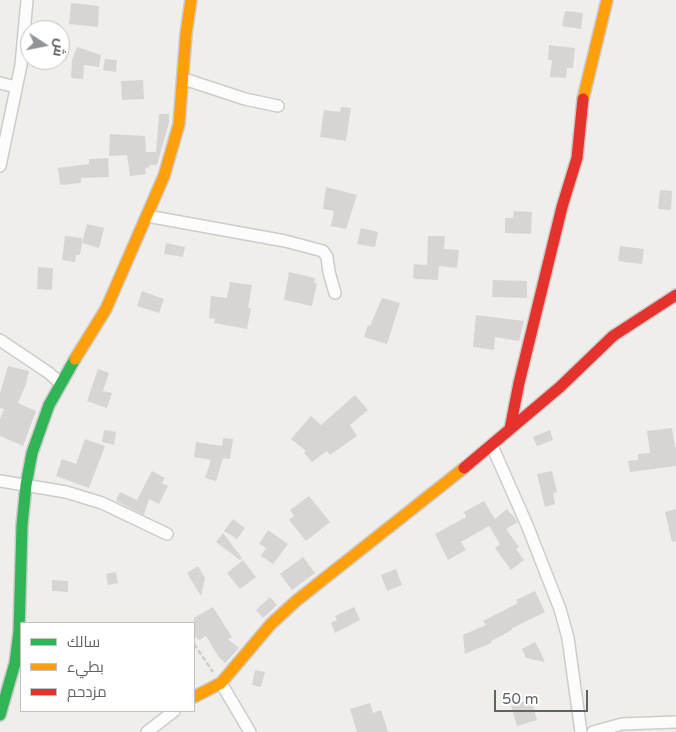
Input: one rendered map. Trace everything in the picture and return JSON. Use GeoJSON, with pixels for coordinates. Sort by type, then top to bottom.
{"type":"FeatureCollection","features":[{"type":"Feature","properties":{"kind":"street"},"geometry":{"type":"LineString","coordinates":[[0,166],[21,65],[27,0]]}},
{"type":"Feature","properties":{"kind":"street"},"geometry":{"type":"LineString","coordinates":[[0,715],[15,663],[19,632],[22,525],[26,485],[32,453],[60,382],[106,309],[164,176],[179,124],[191,0]]}},
{"type":"Feature","properties":{"kind":"street"},"geometry":{"type":"LineString","coordinates":[[510,429],[517,390],[562,207],[577,158],[583,97],[607,0]]}},
{"type":"Feature","properties":{"kind":"street"},"geometry":{"type":"LineString","coordinates":[[184,79],[245,99],[278,106]]}},
{"type":"Feature","properties":{"kind":"street"},"geometry":{"type":"LineString","coordinates":[[0,83],[16,87]]}},
{"type":"Feature","properties":{"kind":"street"},"geometry":{"type":"LineString","coordinates":[[147,216],[285,241],[323,251],[327,256],[335,293]]}},
{"type":"Feature","properties":{"kind":"street"},"geometry":{"type":"LineString","coordinates":[[195,696],[221,683],[271,624],[296,601],[492,446],[560,387],[613,336],[676,295]]}},
{"type":"Feature","properties":{"kind":"street"},"geometry":{"type":"LineString","coordinates":[[0,340],[60,382]]}},
{"type":"Feature","properties":{"kind":"street"},"geometry":{"type":"LineString","coordinates":[[492,446],[527,525],[560,609],[568,638],[581,732]]}},
{"type":"Feature","properties":{"kind":"street"},"geometry":{"type":"LineString","coordinates":[[0,481],[66,492],[102,503],[167,534]]}},
{"type":"Feature","properties":{"kind":"street"},"geometry":{"type":"LineString","coordinates":[[221,683],[250,732]]}},
{"type":"Feature","properties":{"kind":"street"},"geometry":{"type":"LineString","coordinates":[[147,732],[173,712]]}},
{"type":"Feature","properties":{"kind":"street"},"geometry":{"type":"LineString","coordinates":[[593,732],[622,724],[676,722]]}},
{"type":"Feature","properties":{"kind":"path"},"geometry":{"type":"LineString","coordinates":[[195,645],[221,683]]}},
{"type":"Feature","properties":{"kind":"building"},"geometry":{"type":"Polygon","coordinates":[[[71,3],[99,6],[98,27],[70,24],[71,3]]]}},
{"type":"Feature","properties":{"kind":"building"},"geometry":{"type":"Polygon","coordinates":[[[565,11],[583,13],[581,29],[562,26],[565,11]]]}},
{"type":"Feature","properties":{"kind":"building"},"geometry":{"type":"Polygon","coordinates":[[[549,45],[575,48],[573,68],[567,68],[566,78],[550,77],[552,60],[548,60],[549,45]]]}},
{"type":"Feature","properties":{"kind":"building"},"geometry":{"type":"Polygon","coordinates":[[[77,47],[101,55],[99,67],[84,65],[83,79],[71,78],[72,60],[77,47]]]}},
{"type":"Feature","properties":{"kind":"building"},"geometry":{"type":"Polygon","coordinates":[[[105,59],[117,60],[116,72],[103,70],[105,59]]]}},
{"type":"Feature","properties":{"kind":"building"},"geometry":{"type":"Polygon","coordinates":[[[143,80],[144,99],[122,100],[121,81],[143,80]]]}},
{"type":"Feature","properties":{"kind":"building"},"geometry":{"type":"Polygon","coordinates":[[[341,107],[351,108],[346,141],[320,137],[324,110],[340,112],[341,107]]]}},
{"type":"Feature","properties":{"kind":"building"},"geometry":{"type":"Polygon","coordinates":[[[159,114],[169,114],[169,123],[157,165],[149,165],[150,167],[145,168],[146,174],[130,176],[127,155],[109,156],[110,134],[145,136],[146,152],[156,152],[159,114]]]}},
{"type":"Feature","properties":{"kind":"building"},"geometry":{"type":"Polygon","coordinates":[[[108,158],[109,177],[81,178],[81,183],[60,185],[58,168],[89,164],[89,159],[108,158]]]}},
{"type":"Feature","properties":{"kind":"building"},"geometry":{"type":"Polygon","coordinates":[[[326,187],[357,195],[346,229],[331,226],[334,211],[323,209],[326,187]]]}},
{"type":"Feature","properties":{"kind":"building"},"geometry":{"type":"Polygon","coordinates":[[[660,190],[672,191],[671,210],[658,209],[660,190]]]}},
{"type":"Feature","properties":{"kind":"building"},"geometry":{"type":"Polygon","coordinates":[[[514,211],[532,212],[531,234],[505,233],[505,218],[513,218],[514,211]]]}},
{"type":"Feature","properties":{"kind":"building"},"geometry":{"type":"Polygon","coordinates":[[[87,224],[104,228],[99,248],[82,243],[87,224]]]}},
{"type":"Feature","properties":{"kind":"building"},"geometry":{"type":"Polygon","coordinates":[[[361,228],[378,232],[375,247],[357,244],[361,228]]]}},
{"type":"Feature","properties":{"kind":"building"},"geometry":{"type":"Polygon","coordinates":[[[65,236],[82,238],[80,255],[76,255],[75,262],[62,260],[65,236]]]}},
{"type":"Feature","properties":{"kind":"building"},"geometry":{"type":"Polygon","coordinates":[[[428,236],[445,236],[444,249],[459,250],[457,268],[439,266],[438,280],[415,279],[413,277],[414,264],[427,265],[428,236]]]}},
{"type":"Feature","properties":{"kind":"building"},"geometry":{"type":"Polygon","coordinates":[[[166,243],[185,247],[183,257],[164,254],[166,243]]]}},
{"type":"Feature","properties":{"kind":"building"},"geometry":{"type":"Polygon","coordinates":[[[620,246],[644,249],[642,264],[618,261],[620,246]]]}},
{"type":"Feature","properties":{"kind":"building"},"geometry":{"type":"Polygon","coordinates":[[[38,267],[53,268],[52,290],[37,289],[38,267]]]}},
{"type":"Feature","properties":{"kind":"building"},"geometry":{"type":"Polygon","coordinates":[[[289,272],[315,278],[314,283],[317,283],[312,306],[284,300],[289,272]]]}},
{"type":"Feature","properties":{"kind":"building"},"geometry":{"type":"Polygon","coordinates":[[[493,280],[527,281],[527,298],[492,297],[493,280]]]}},
{"type":"Feature","properties":{"kind":"building"},"geometry":{"type":"Polygon","coordinates":[[[230,282],[252,285],[248,308],[251,308],[247,329],[214,323],[215,319],[209,318],[211,296],[227,298],[230,282]]]}},
{"type":"Feature","properties":{"kind":"building"},"geometry":{"type":"Polygon","coordinates":[[[142,291],[164,299],[159,313],[137,306],[142,291]]]}},
{"type":"Feature","properties":{"kind":"building"},"geometry":{"type":"Polygon","coordinates":[[[382,298],[400,303],[387,344],[364,337],[382,298]]]}},
{"type":"Feature","properties":{"kind":"building"},"geometry":{"type":"Polygon","coordinates":[[[476,315],[524,321],[519,341],[495,337],[494,350],[473,347],[476,315]]]}},
{"type":"Feature","properties":{"kind":"building"},"geometry":{"type":"Polygon","coordinates":[[[8,366],[29,371],[18,403],[36,411],[23,446],[0,436],[0,419],[4,409],[0,408],[0,393],[8,366]]]}},
{"type":"Feature","properties":{"kind":"building"},"geometry":{"type":"Polygon","coordinates":[[[98,369],[109,373],[103,391],[112,393],[107,408],[87,401],[98,369]]]}},
{"type":"Feature","properties":{"kind":"building"},"geometry":{"type":"Polygon","coordinates":[[[355,395],[368,410],[350,425],[357,436],[330,455],[327,451],[312,462],[304,453],[306,451],[291,439],[311,416],[321,425],[355,395]]]}},
{"type":"Feature","properties":{"kind":"building"},"geometry":{"type":"Polygon","coordinates":[[[672,428],[676,447],[676,466],[630,472],[628,461],[638,460],[638,454],[650,453],[647,431],[672,428]]]}},
{"type":"Feature","properties":{"kind":"building"},"geometry":{"type":"Polygon","coordinates":[[[104,430],[116,432],[114,445],[102,442],[104,430]]]}},
{"type":"Feature","properties":{"kind":"building"},"geometry":{"type":"Polygon","coordinates":[[[550,430],[553,440],[537,446],[533,437],[550,430]]]}},
{"type":"Feature","properties":{"kind":"building"},"geometry":{"type":"Polygon","coordinates":[[[223,438],[233,439],[230,459],[223,458],[216,481],[205,478],[211,460],[194,457],[196,442],[222,446],[223,438]]]}},
{"type":"Feature","properties":{"kind":"building"},"geometry":{"type":"Polygon","coordinates":[[[85,439],[105,446],[89,488],[56,476],[62,459],[76,464],[85,439]]]}},
{"type":"Feature","properties":{"kind":"building"},"geometry":{"type":"Polygon","coordinates":[[[152,471],[165,478],[162,483],[168,486],[159,504],[149,499],[144,515],[116,501],[120,492],[137,500],[152,471]]]}},
{"type":"Feature","properties":{"kind":"building"},"geometry":{"type":"Polygon","coordinates":[[[552,471],[557,492],[553,493],[555,504],[545,507],[537,474],[552,471]]]}},
{"type":"Feature","properties":{"kind":"building"},"geometry":{"type":"Polygon","coordinates":[[[309,496],[330,522],[306,541],[289,520],[294,516],[290,510],[309,496]]]}},
{"type":"Feature","properties":{"kind":"building"},"geometry":{"type":"Polygon","coordinates":[[[484,501],[495,519],[507,509],[518,522],[506,529],[519,547],[516,549],[524,560],[511,570],[495,548],[500,544],[489,526],[461,542],[466,550],[448,560],[435,534],[466,517],[464,512],[484,501]]]}},
{"type":"Feature","properties":{"kind":"building"},"geometry":{"type":"Polygon","coordinates":[[[676,509],[676,541],[672,542],[665,512],[676,509]]]}},
{"type":"Feature","properties":{"kind":"building"},"geometry":{"type":"Polygon","coordinates":[[[233,519],[245,528],[237,539],[224,531],[233,519]]]}},
{"type":"Feature","properties":{"kind":"building"},"geometry":{"type":"Polygon","coordinates":[[[268,530],[288,544],[273,564],[261,556],[266,548],[259,544],[268,530]]]}},
{"type":"Feature","properties":{"kind":"building"},"geometry":{"type":"Polygon","coordinates":[[[223,533],[242,558],[240,560],[216,542],[223,533]]]}},
{"type":"Feature","properties":{"kind":"building"},"geometry":{"type":"Polygon","coordinates":[[[303,557],[315,573],[292,590],[280,574],[303,557]]]}},
{"type":"Feature","properties":{"kind":"building"},"geometry":{"type":"Polygon","coordinates":[[[243,560],[256,577],[240,589],[227,573],[243,560]]]}},
{"type":"Feature","properties":{"kind":"building"},"geometry":{"type":"Polygon","coordinates":[[[198,566],[205,578],[201,596],[187,573],[198,566]]]}},
{"type":"Feature","properties":{"kind":"building"},"geometry":{"type":"Polygon","coordinates":[[[396,569],[402,585],[387,591],[381,575],[396,569]]]}},
{"type":"Feature","properties":{"kind":"building"},"geometry":{"type":"Polygon","coordinates":[[[116,572],[118,583],[108,585],[106,574],[116,572]]]}},
{"type":"Feature","properties":{"kind":"building"},"geometry":{"type":"Polygon","coordinates":[[[52,580],[68,581],[68,592],[52,591],[52,580]]]}},
{"type":"Feature","properties":{"kind":"building"},"geometry":{"type":"Polygon","coordinates":[[[535,591],[545,612],[511,629],[491,641],[491,643],[465,654],[463,635],[486,625],[483,621],[518,603],[516,600],[535,591]]]}},
{"type":"Feature","properties":{"kind":"building"},"geometry":{"type":"Polygon","coordinates":[[[270,597],[277,605],[263,618],[256,610],[270,597]]]}},
{"type":"Feature","properties":{"kind":"building"},"geometry":{"type":"Polygon","coordinates":[[[213,607],[232,637],[228,639],[239,648],[225,663],[218,656],[206,636],[199,640],[195,637],[194,618],[213,607]]]}},
{"type":"Feature","properties":{"kind":"building"},"geometry":{"type":"Polygon","coordinates":[[[354,607],[360,620],[335,633],[331,623],[337,620],[335,616],[354,607]]]}},
{"type":"Feature","properties":{"kind":"building"},"geometry":{"type":"Polygon","coordinates":[[[535,642],[545,662],[526,658],[522,649],[535,642]]]}},
{"type":"Feature","properties":{"kind":"building"},"geometry":{"type":"Polygon","coordinates":[[[255,670],[265,672],[261,687],[252,685],[255,670]]]}},
{"type":"Feature","properties":{"kind":"building"},"geometry":{"type":"Polygon","coordinates":[[[531,699],[537,720],[517,726],[511,705],[531,699]]]}},
{"type":"Feature","properties":{"kind":"building"},"geometry":{"type":"Polygon","coordinates":[[[370,703],[373,713],[381,710],[388,732],[357,732],[350,709],[370,703]]]}},
{"type":"Feature","properties":{"kind":"traffic: fast"},"geometry":{"type":"LineString","coordinates":[[0,715],[15,663],[19,632],[22,525],[26,485],[32,453],[49,405],[75,359]]}},
{"type":"Feature","properties":{"kind":"traffic: slow"},"geometry":{"type":"LineString","coordinates":[[75,359],[106,309],[164,176],[179,124],[186,34],[191,0]]}},
{"type":"Feature","properties":{"kind":"traffic: slow"},"geometry":{"type":"LineString","coordinates":[[583,99],[607,0]]}},
{"type":"Feature","properties":{"kind":"traffic: slow"},"geometry":{"type":"LineString","coordinates":[[195,696],[221,683],[271,624],[296,601],[464,468]]}},
{"type":"Feature","properties":{"kind":"traffic: jam"},"geometry":{"type":"LineString","coordinates":[[510,429],[519,383],[562,207],[577,158],[583,99]]}},
{"type":"Feature","properties":{"kind":"traffic: jam"},"geometry":{"type":"LineString","coordinates":[[464,468],[560,387],[613,336],[676,295]]}}]}
